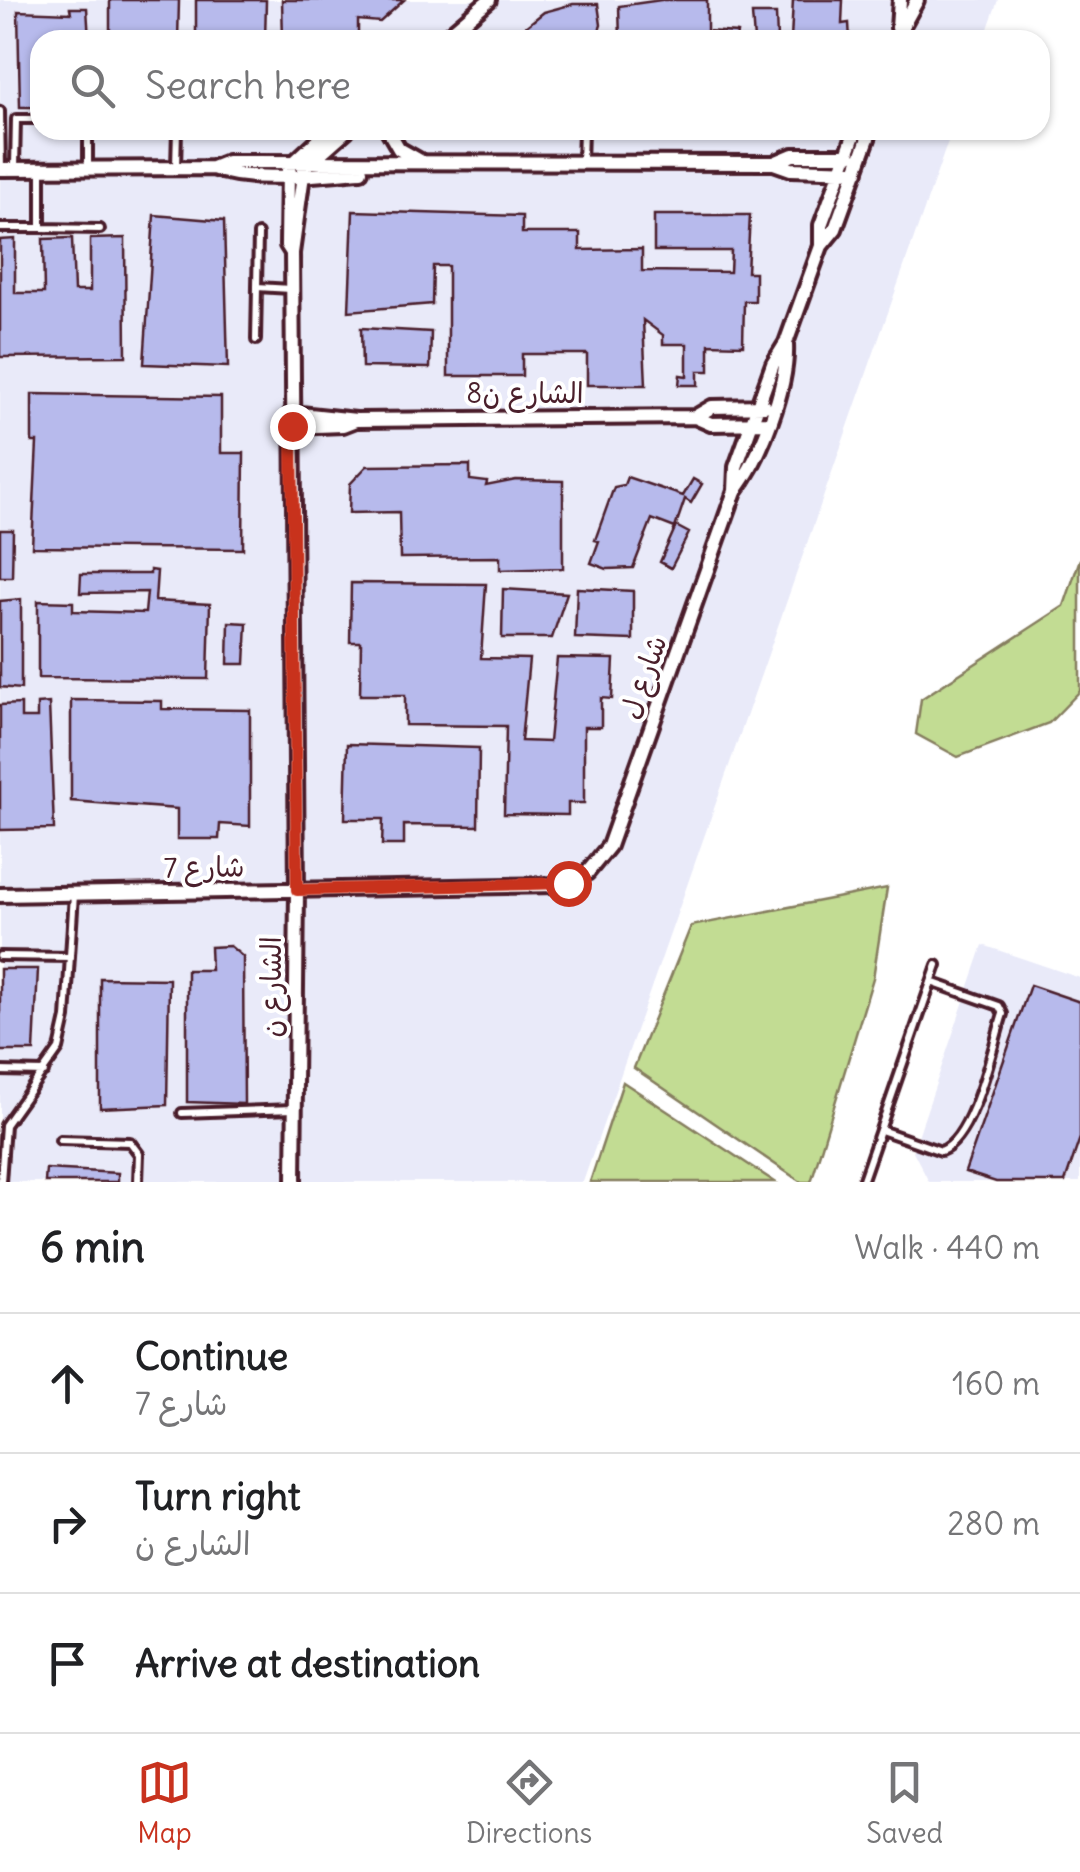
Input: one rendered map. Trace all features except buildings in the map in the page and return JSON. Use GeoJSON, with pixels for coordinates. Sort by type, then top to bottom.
{"type":"FeatureCollection","features":[{"type":"Feature","properties":{"kind":"street"},"geometry":{"type":"LineString","coordinates":[[454,30],[489,0]]}},
{"type":"Feature","properties":{"kind":"street"},"geometry":{"type":"LineString","coordinates":[[897,30],[900,0]]}},
{"type":"Feature","properties":{"kind":"street"},"geometry":{"type":"LineString","coordinates":[[899,30],[917,0]]}},
{"type":"Feature","properties":{"kind":"street"},"geometry":{"type":"LineString","coordinates":[[289,168],[318,140]]}},
{"type":"Feature","properties":{"kind":"street"},"geometry":{"type":"LineString","coordinates":[[305,169],[335,140]]}},
{"type":"Feature","properties":{"kind":"street"},"geometry":{"type":"LineString","coordinates":[[394,140],[400,149],[430,165]]}},
{"type":"Feature","properties":{"kind":"street","name":"شارع ل"},"geometry":{"type":"LineString","coordinates":[[822,246],[821,226],[852,140]]}},
{"type":"Feature","properties":{"kind":"street","name":"شارع ل"},"geometry":{"type":"LineString","coordinates":[[736,490],[736,468],[758,406],[822,246],[835,229],[867,140]]}},
{"type":"Feature","properties":{"kind":"street"},"geometry":{"type":"LineString","coordinates":[[774,163],[794,155],[862,155]]}},
{"type":"Feature","properties":{"kind":"street"},"geometry":{"type":"LineString","coordinates":[[5,169],[212,168],[226,162],[305,169],[774,163],[791,169],[856,171]]}},
{"type":"Feature","properties":{"kind":"street","name":"الشارع ن"},"geometry":{"type":"LineString","coordinates":[[289,168],[287,244],[292,253]]}},
{"type":"Feature","properties":{"kind":"street","name":"الشارع ن"},"geometry":{"type":"LineString","coordinates":[[294,1182],[297,890],[292,253],[305,169]]}},
{"type":"Feature","properties":{"kind":"street","name":"شارع ل"},"geometry":{"type":"LineString","coordinates":[[587,873],[609,846],[736,490],[750,472],[787,369],[786,343]]}},
{"type":"Feature","properties":{"kind":"street","name":"الشارع ن8"},"geometry":{"type":"LineString","coordinates":[[695,417],[712,407],[774,406]]}},
{"type":"Feature","properties":{"kind":"street","name":"الشارع ن8"},"geometry":{"type":"LineString","coordinates":[[291,420],[695,417],[711,424],[768,424]]}},
{"type":"Feature","properties":{"kind":"street","name":"شارع 7"},"geometry":{"type":"LineString","coordinates":[[0,895],[556,885],[587,873]]}},
{"type":"Feature","properties":{"kind":"lane"},"geometry":{"type":"LineString","coordinates":[[0,110],[5,169]]}},
{"type":"Feature","properties":{"kind":"lane"},"geometry":{"type":"LineString","coordinates":[[5,169],[16,119],[30,119]]}},
{"type":"Feature","properties":{"kind":"lane"},"geometry":{"type":"LineString","coordinates":[[88,140],[88,168]]}},
{"type":"Feature","properties":{"kind":"lane"},"geometry":{"type":"LineString","coordinates":[[176,168],[177,140]]}},
{"type":"Feature","properties":{"kind":"lane"},"geometry":{"type":"LineString","coordinates":[[582,164],[583,140]]}},
{"type":"Feature","properties":{"kind":"lane"},"geometry":{"type":"LineString","coordinates":[[40,168],[41,228]]}},
{"type":"Feature","properties":{"kind":"lane"},"geometry":{"type":"LineString","coordinates":[[0,228],[100,229]]}},
{"type":"Feature","properties":{"kind":"lane"},"geometry":{"type":"LineString","coordinates":[[256,340],[258,234]]}},
{"type":"Feature","properties":{"kind":"lane"},"geometry":{"type":"LineString","coordinates":[[258,287],[292,289]]}},
{"type":"Feature","properties":{"kind":"lane"},"geometry":{"type":"LineString","coordinates":[[1,1182],[5,1124],[59,1049],[66,1018],[74,894]]}},
{"type":"Feature","properties":{"kind":"lane"},"geometry":{"type":"LineString","coordinates":[[0,956],[70,957]]}},
{"type":"Feature","properties":{"kind":"lane"},"geometry":{"type":"LineString","coordinates":[[862,1182],[937,965]]}},
{"type":"Feature","properties":{"kind":"lane"},"geometry":{"type":"LineString","coordinates":[[880,1130],[940,1150],[959,1136],[974,1105],[1003,1014],[1000,1006],[931,982]]}},
{"type":"Feature","properties":{"kind":"lane"},"geometry":{"type":"LineString","coordinates":[[0,1071],[46,1072]]}},
{"type":"Feature","properties":{"kind":"lane"},"geometry":{"type":"LineString","coordinates":[[182,1113],[296,1109]]}},
{"type":"Feature","properties":{"kind":"lane"},"geometry":{"type":"LineString","coordinates":[[60,1140],[130,1142],[138,1154],[138,1182]]}},
{"type":"Feature","properties":{"kind":"shaded area"},"geometry":{"type":"Polygon","coordinates":[[[0,0],[998,0],[988,30],[30,30],[30,140],[948,140],[583,1182],[0,1182],[0,0]]]}},
{"type":"Feature","properties":{"kind":"shaded area"},"geometry":{"type":"Polygon","coordinates":[[[983,945],[1080,978],[1080,1182],[929,1182],[913,1151],[983,945]]]}},
{"type":"Feature","properties":{"kind":"green space"},"geometry":{"type":"Polygon","coordinates":[[[1080,559],[1080,691],[1049,723],[958,757],[916,734],[921,699],[1064,606],[1080,559]]]}},
{"type":"Feature","properties":{"kind":"green space"},"geometry":{"type":"Polygon","coordinates":[[[887,888],[873,978],[811,1182],[801,1182],[634,1068],[691,926],[887,888]]]}},
{"type":"Feature","properties":{"kind":"green space"},"geometry":{"type":"Polygon","coordinates":[[[623,1082],[775,1182],[590,1182],[623,1082]]]}},
{"type":"Feature","properties":{"kind":"route"},"geometry":{"type":"LineString","coordinates":[[292,426],[297,890],[568,883]]}}]}
